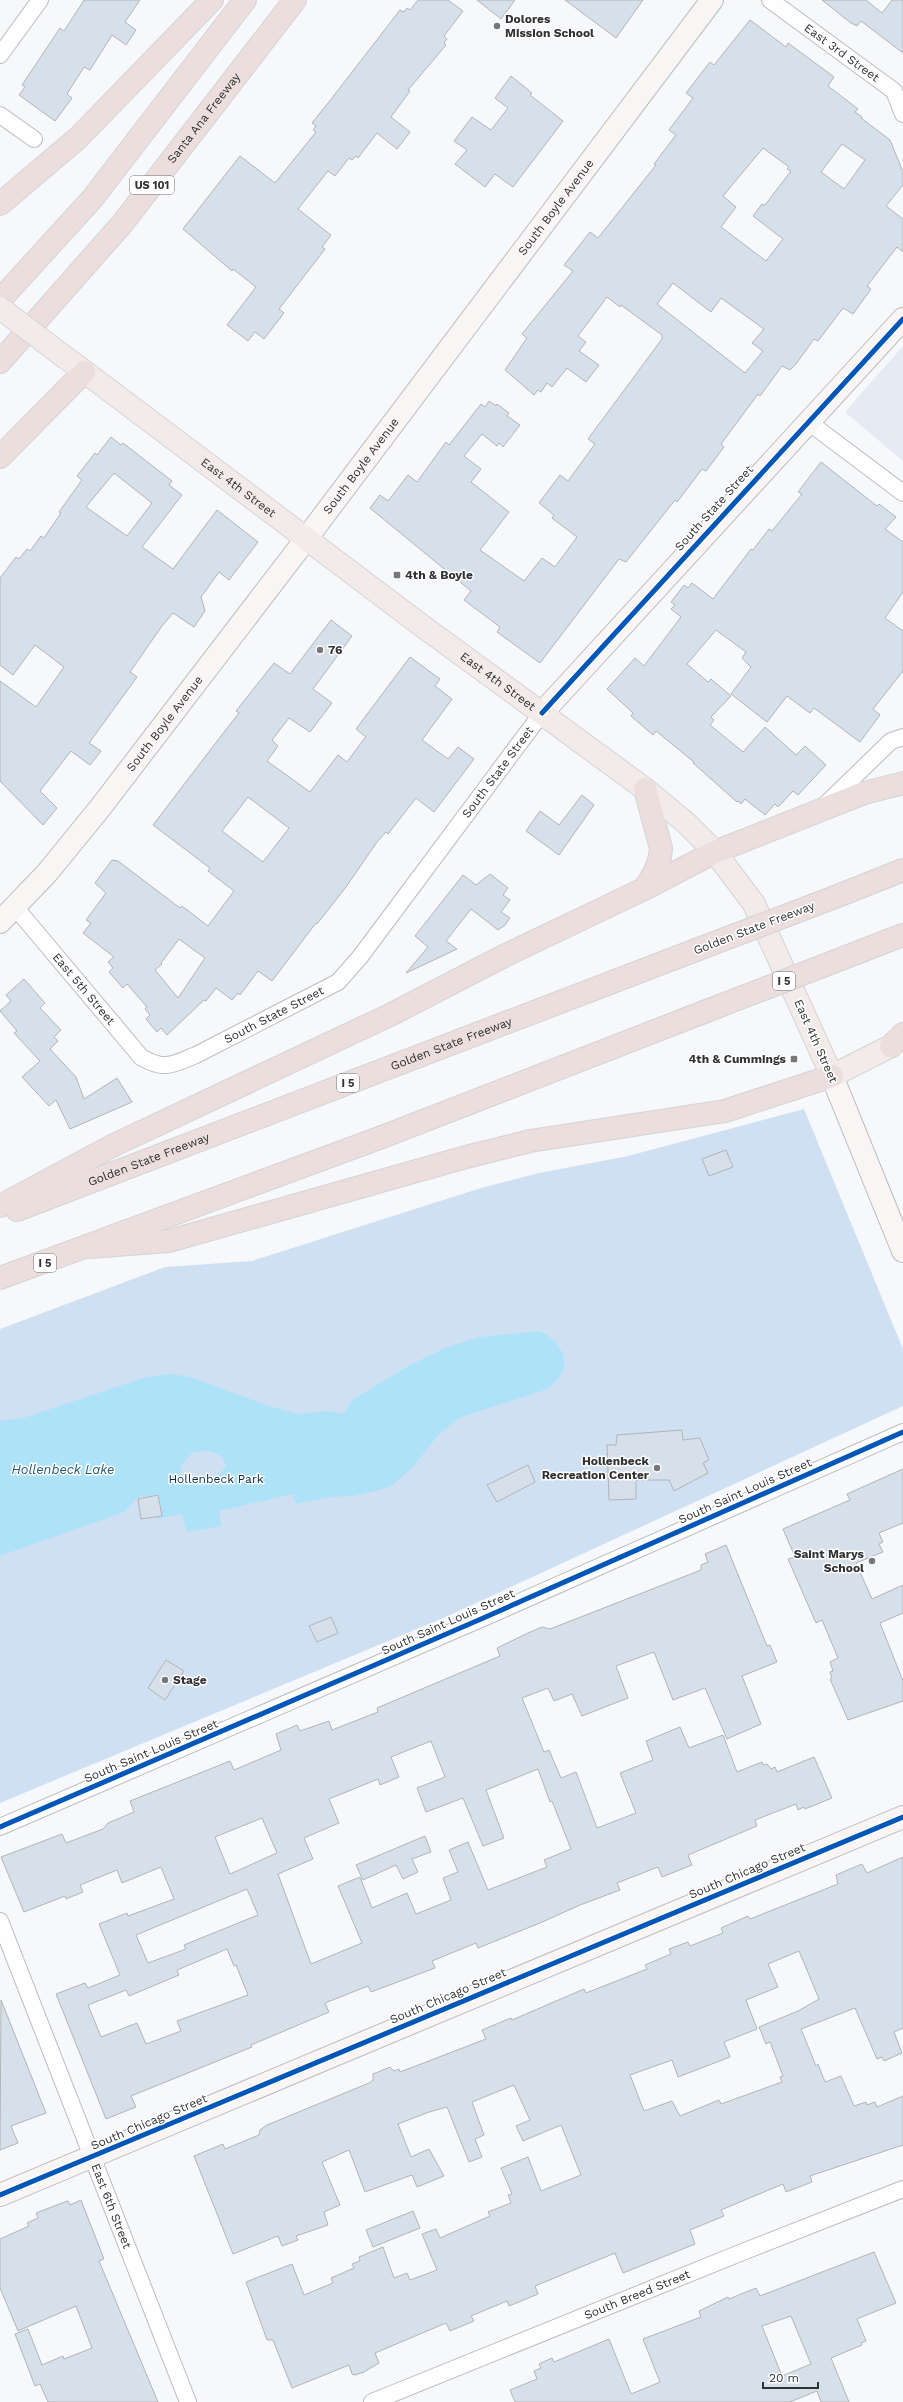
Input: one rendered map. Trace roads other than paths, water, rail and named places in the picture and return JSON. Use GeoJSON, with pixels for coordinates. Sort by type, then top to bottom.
{"type":"FeatureCollection","features":[{"type":"Feature","properties":{"kind":"highway"},"geometry":{"type":"LineString","coordinates":[[0,204],[78,138],[212,0]]}},
{"type":"Feature","properties":{"kind":"highway","name":"US 101"},"geometry":{"type":"LineString","coordinates":[[0,300],[92,199],[246,0]]}},
{"type":"Feature","properties":{"kind":"highway","name":"Santa Ana Freeway"},"geometry":{"type":"LineString","coordinates":[[0,362],[122,224],[295,0]]}},
{"type":"Feature","properties":{"kind":"highway"},"geometry":{"type":"LineString","coordinates":[[0,457],[84,372]]}},
{"type":"Feature","properties":{"kind":"highway"},"geometry":{"type":"LineString","coordinates":[[0,1206],[114,1145],[390,1015],[504,956],[644,889],[715,852],[864,793],[903,783]]}},
{"type":"Feature","properties":{"kind":"highway"},"geometry":{"type":"LineString","coordinates":[[644,889],[655,872],[660,858],[661,848],[645,789]]}},
{"type":"Feature","properties":{"kind":"highway","name":"Golden State Freeway"},"geometry":{"type":"LineString","coordinates":[[0,1217],[903,870]]}},
{"type":"Feature","properties":{"kind":"highway","name":"I 5"},"geometry":{"type":"LineString","coordinates":[[0,1278],[89,1247],[903,935]]}},
{"type":"Feature","properties":{"kind":"highway"},"geometry":{"type":"LineString","coordinates":[[89,1247],[169,1241],[466,1157],[530,1141],[725,1111],[832,1076]]}},
{"type":"Feature","properties":{"kind":"main road","name":"East 4th Street"},"geometry":{"type":"LineString","coordinates":[[0,308],[306,539],[645,789],[685,822],[715,852],[754,904],[832,1076]]}},
{"type":"Feature","properties":{"kind":"main road"},"geometry":{"type":"LineString","coordinates":[[832,1076],[899,1041]]}},
{"type":"Feature","properties":{"kind":"street"},"geometry":{"type":"LineString","coordinates":[[0,55],[40,0]]}},
{"type":"Feature","properties":{"kind":"street","name":"South Boyle Avenue"},"geometry":{"type":"LineString","coordinates":[[0,922],[77,838],[306,539],[712,0]]}},
{"type":"Feature","properties":{"kind":"street","name":"East 3rd Street"},"geometry":{"type":"LineString","coordinates":[[770,0],[894,91],[903,114]]}},
{"type":"Feature","properties":{"kind":"street"},"geometry":{"type":"LineString","coordinates":[[0,115],[34,139]]}},
{"type":"Feature","properties":{"kind":"street","name":"South State Street"},"geometry":{"type":"LineString","coordinates":[[156,1066],[174,1064],[196,1056],[338,982],[360,957],[542,713],[807,421],[903,319]]}},
{"type":"Feature","properties":{"kind":"street"},"geometry":{"type":"LineString","coordinates":[[807,421],[903,493]]}},
{"type":"Feature","properties":{"kind":"street"},"geometry":{"type":"LineString","coordinates":[[819,810],[863,770],[890,741],[903,737]]}},
{"type":"Feature","properties":{"kind":"street","name":"East 5th Street"},"geometry":{"type":"LineString","coordinates":[[15,907],[141,1057],[156,1066]]}},
{"type":"Feature","properties":{"kind":"street","name":"East 4th Street"},"geometry":{"type":"LineString","coordinates":[[832,1076],[903,1251]]}},
{"type":"Feature","properties":{"kind":"street","name":"South Saint Louis Street"},"geometry":{"type":"LineString","coordinates":[[0,1827],[474,1622],[903,1432]]}},
{"type":"Feature","properties":{"kind":"street","name":"South Chicago Street"},"geometry":{"type":"LineString","coordinates":[[0,2195],[903,1817]]}},
{"type":"Feature","properties":{"kind":"street","name":"East 6th Street"},"geometry":{"type":"LineString","coordinates":[[0,1921],[188,2402]]}},
{"type":"Feature","properties":{"kind":"street","name":"South Breed Street"},"geometry":{"type":"LineString","coordinates":[[372,2402],[738,2254],[903,2190]]}},
{"type":"Feature","properties":{"kind":"water","name":"Hollenbeck Lake"},"geometry":{"type":"Polygon","coordinates":[[[540,1331],[556,1343],[561,1351],[564,1359],[564,1367],[561,1375],[555,1383],[545,1390],[461,1417],[438,1435],[413,1467],[390,1487],[354,1496],[329,1497],[296,1504],[293,1494],[219,1511],[221,1526],[187,1532],[182,1514],[157,1519],[156,1517],[162,1516],[159,1495],[138,1497],[124,1512],[0,1556],[0,1421],[23,1418],[143,1378],[171,1374],[190,1377],[266,1405],[297,1414],[329,1411],[344,1414],[352,1400],[410,1365],[445,1348],[479,1337],[540,1331]],[[205,1451],[192,1453],[180,1467],[181,1475],[187,1481],[209,1479],[218,1475],[226,1466],[222,1458],[213,1452],[205,1451]]]}},
{"type":"Feature","properties":{"kind":"place","name":"Dolores Mission School"},"geometry":{"type":"Point","coordinates":[497,26]}},
{"type":"Feature","properties":{"kind":"place","name":"4th & Boyle"},"geometry":{"type":"Point","coordinates":[397,575]}},
{"type":"Feature","properties":{"kind":"place","name":"76"},"geometry":{"type":"Point","coordinates":[320,650]}},
{"type":"Feature","properties":{"kind":"place","name":"4th & Cummings"},"geometry":{"type":"Point","coordinates":[794,1059]}},
{"type":"Feature","properties":{"kind":"place","name":"Hollenbeck Recreation Center"},"geometry":{"type":"Point","coordinates":[657,1468]}},
{"type":"Feature","properties":{"kind":"place","name":"Saint Marys School"},"geometry":{"type":"Point","coordinates":[872,1561]}},
{"type":"Feature","properties":{"kind":"place","name":"Stage"},"geometry":{"type":"Point","coordinates":[165,1680]}},
{"type":"Feature","properties":{"kind":"park label","name":"Hollenbeck Park"},"geometry":{"type":"Point","coordinates":[216,1479]}}]}
